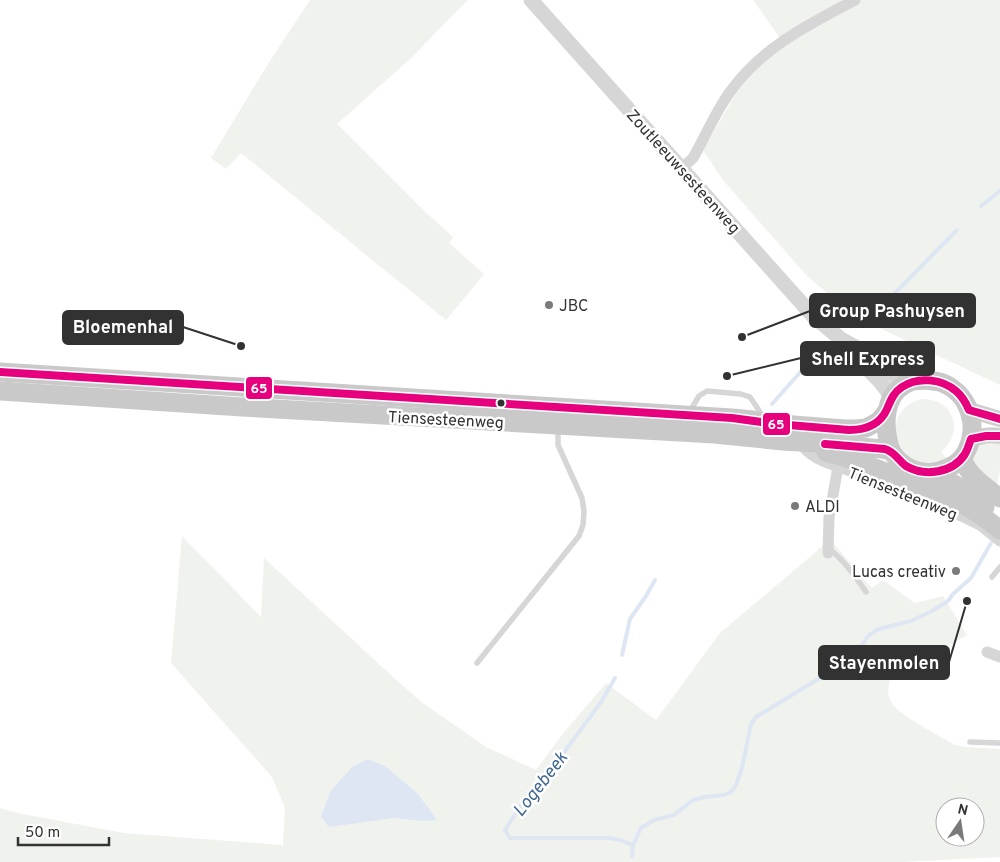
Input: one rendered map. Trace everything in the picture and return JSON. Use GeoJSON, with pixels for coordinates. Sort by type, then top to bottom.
{"type":"FeatureCollection","features":[{"type":"Feature","properties":{"kind":"main road","name":"Tiensesteenweg"},"geometry":{"type":"LineString","coordinates":[[0,372],[507,408],[558,416],[784,442],[892,451]]}},
{"type":"Feature","properties":{"kind":"main road"},"geometry":{"type":"LineString","coordinates":[[925,380],[941,383],[954,390],[966,403],[972,416],[971,439],[966,453],[954,465],[935,472],[921,472],[902,463],[892,451],[888,442],[886,428],[889,405],[896,391],[910,382],[925,380]]}},
{"type":"Feature","properties":{"kind":"main road","name":"Tiensesteenweg"},"geometry":{"type":"LineString","coordinates":[[0,391],[242,407],[507,408]]}},
{"type":"Feature","properties":{"kind":"main road","name":"Tiensesteenweg"},"geometry":{"type":"LineString","coordinates":[[558,416],[688,416],[845,429],[866,428],[878,421],[889,405]]}},
{"type":"Feature","properties":{"kind":"main road"},"geometry":{"type":"LineString","coordinates":[[969,410],[1000,419]]}},
{"type":"Feature","properties":{"kind":"main road"},"geometry":{"type":"LineString","coordinates":[[971,439],[991,434],[1000,436]]}},
{"type":"Feature","properties":{"kind":"main road"},"geometry":{"type":"LineString","coordinates":[[784,442],[842,457],[949,497],[987,518],[1000,530]]}},
{"type":"Feature","properties":{"kind":"main road"},"geometry":{"type":"LineString","coordinates":[[962,458],[964,465],[972,475],[1000,498]]}},
{"type":"Feature","properties":{"kind":"main road"},"geometry":{"type":"LineString","coordinates":[[935,472],[965,490],[1000,518]]}},
{"type":"Feature","properties":{"kind":"street","name":"Zoutleeuwsesteenweg"},"geometry":{"type":"LineString","coordinates":[[531,0],[814,317],[840,339],[854,357],[878,379],[888,391],[889,405]]}},
{"type":"Feature","properties":{"kind":"street"},"geometry":{"type":"LineString","coordinates":[[681,170],[698,150],[729,92],[759,60],[780,42],[805,26],[856,0]]}},
{"type":"Feature","properties":{"kind":"street","name":"Zoutleeuwsesteenweg"},"geometry":{"type":"LineString","coordinates":[[840,339],[861,350],[897,378],[910,382]]}},
{"type":"Feature","properties":{"kind":"street","name":"Tiensesteenweg"},"geometry":{"type":"LineString","coordinates":[[804,448],[822,461],[964,517],[980,526],[1000,542]]}},
{"type":"Feature","properties":{"kind":"street"},"geometry":{"type":"LineString","coordinates":[[828,551],[829,517],[838,467]]}},
{"type":"Feature","properties":{"kind":"street"},"geometry":{"type":"LineString","coordinates":[[987,652],[1000,656]]}},
{"type":"Feature","properties":{"kind":"lane"},"geometry":{"type":"LineString","coordinates":[[688,416],[699,396],[707,391],[741,394],[750,397],[768,423]]}},
{"type":"Feature","properties":{"kind":"lane"},"geometry":{"type":"LineString","coordinates":[[477,662],[579,536],[584,511],[582,498],[558,444],[558,416]]}},
{"type":"Feature","properties":{"kind":"lane"},"geometry":{"type":"LineString","coordinates":[[828,551],[839,556],[866,592]]}},
{"type":"Feature","properties":{"kind":"lane"},"geometry":{"type":"LineString","coordinates":[[992,577],[1000,567]]}},
{"type":"Feature","properties":{"kind":"lane"},"geometry":{"type":"LineString","coordinates":[[970,742],[1000,743]]}},
{"type":"Feature","properties":{"kind":"shaded area"},"geometry":{"type":"Polygon","coordinates":[[[310,0],[468,0],[410,59],[337,124],[419,206],[453,237],[449,243],[484,274],[446,320],[241,153],[226,169],[211,158],[268,64],[310,0]]]}},
{"type":"Feature","properties":{"kind":"shaded area"},"geometry":{"type":"Polygon","coordinates":[[[753,0],[847,0],[780,38],[753,0]]]}},
{"type":"Feature","properties":{"kind":"shaded area"},"geometry":{"type":"Polygon","coordinates":[[[861,0],[1000,0],[1000,385],[856,317],[807,276],[722,179],[703,150],[738,90],[755,68],[790,38],[861,0]]]}},
{"type":"Feature","properties":{"kind":"shaded area"},"geometry":{"type":"Polygon","coordinates":[[[923,399],[934,400],[949,410],[954,426],[953,435],[941,452],[947,459],[930,464],[915,461],[905,454],[899,444],[896,433],[901,411],[910,403],[923,399]]]}},
{"type":"Feature","properties":{"kind":"shaded area"},"geometry":{"type":"Polygon","coordinates":[[[1000,441],[1000,470],[997,486],[979,471],[972,459],[979,444],[1000,441]]]}},
{"type":"Feature","properties":{"kind":"shaded area"},"geometry":{"type":"Polygon","coordinates":[[[182,536],[261,617],[264,558],[420,701],[486,747],[536,770],[561,736],[606,683],[656,720],[720,633],[824,545],[835,545],[872,588],[883,580],[915,603],[943,596],[967,635],[890,680],[888,689],[890,700],[903,714],[955,745],[1000,749],[1000,857],[903,862],[0,862],[0,808],[17,813],[124,833],[283,845],[285,808],[272,777],[171,663],[182,536]]]}},
{"type":"Feature","properties":{"kind":"shaded area"},"geometry":{"type":"Polygon","coordinates":[[[368,759],[385,766],[418,794],[437,820],[422,821],[394,818],[329,827],[321,817],[330,792],[352,767],[368,759]]]}},
{"type":"Feature","properties":{"kind":"waterway","name":"Logebeek"},"geometry":{"type":"LineString","coordinates":[[981,206],[1000,191]]}},
{"type":"Feature","properties":{"kind":"waterway","name":"Logebeek"},"geometry":{"type":"LineString","coordinates":[[876,307],[889,299],[957,230]]}},
{"type":"Feature","properties":{"kind":"waterway","name":"Logebeek"},"geometry":{"type":"LineString","coordinates":[[772,404],[813,358],[830,345]]}},
{"type":"Feature","properties":{"kind":"waterway"},"geometry":{"type":"LineString","coordinates":[[632,857],[633,845],[641,828],[654,820],[674,815],[693,800],[731,792],[736,785],[742,768],[751,724],[756,717],[833,670],[854,661],[869,635],[879,629],[911,621],[948,601],[971,578],[991,543]]}},
{"type":"Feature","properties":{"kind":"waterway","name":"Logebeek"},"geometry":{"type":"LineString","coordinates":[[622,655],[630,619],[655,580]]}},
{"type":"Feature","properties":{"kind":"waterway","name":"Logebeek"},"geometry":{"type":"LineString","coordinates":[[615,678],[601,702],[546,777],[531,790],[505,830],[510,838],[609,838],[633,845]]}},
{"type":"Feature","properties":{"kind":"transit line","name":"65"},"geometry":{"type":"LineString","coordinates":[[0,372],[732,418],[849,430],[866,428],[876,423],[884,414],[894,394],[902,387],[915,381],[930,380],[944,384],[956,391],[964,400],[969,410],[1000,419]]}},
{"type":"Feature","properties":{"kind":"transit line","name":"65"},"geometry":{"type":"LineString","coordinates":[[825,444],[885,449],[894,454],[906,466],[930,472],[946,469],[960,460],[966,452],[971,439],[1000,436]]}},
{"type":"Feature","properties":{"kind":"place","name":"JBC"},"geometry":{"type":"Point","coordinates":[549,305]}},
{"type":"Feature","properties":{"kind":"place","name":"Group Pashuysen"},"geometry":{"type":"Point","coordinates":[742,337]}},
{"type":"Feature","properties":{"kind":"place","name":"Bloemenhal"},"geometry":{"type":"Point","coordinates":[241,346]}},
{"type":"Feature","properties":{"kind":"place","name":"Shell Express"},"geometry":{"type":"Point","coordinates":[727,376]}},
{"type":"Feature","properties":{"kind":"place","name":"ALDI"},"geometry":{"type":"Point","coordinates":[795,506]}},
{"type":"Feature","properties":{"kind":"place","name":"Lucas creativ"},"geometry":{"type":"Point","coordinates":[956,571]}},
{"type":"Feature","properties":{"kind":"place","name":"Stayenmolen"},"geometry":{"type":"Point","coordinates":[967,601]}}]}
